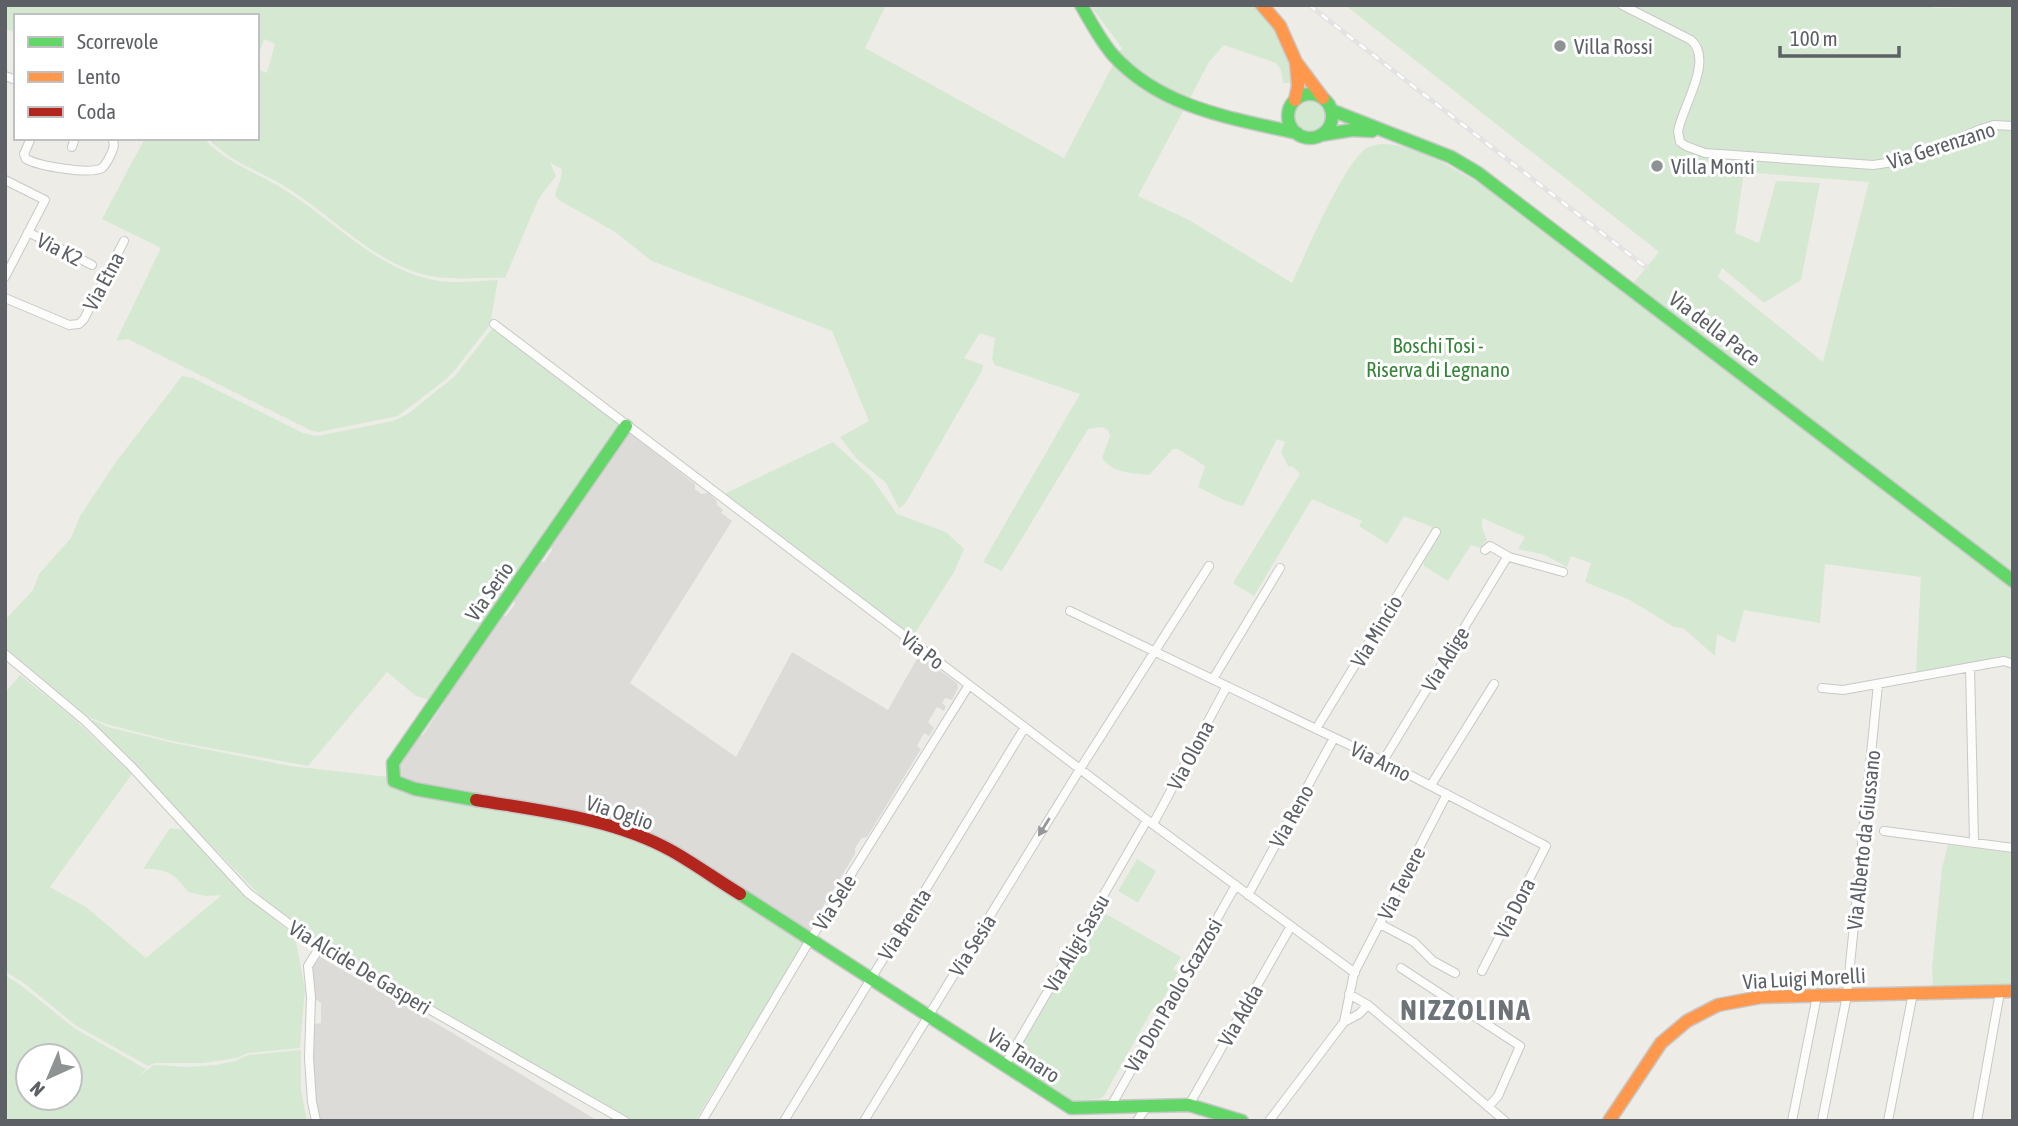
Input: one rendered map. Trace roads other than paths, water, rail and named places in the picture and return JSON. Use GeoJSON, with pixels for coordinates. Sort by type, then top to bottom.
{"type":"FeatureCollection","features":[{"type":"Feature","properties":{"kind":"main road"},"geometry":{"type":"LineString","coordinates":[[1082,5],[1114,56],[1157,92],[1201,111],[1307,137],[1319,136],[1331,122],[1327,104],[1296,62],[1280,26],[1262,5]]}},
{"type":"Feature","properties":{"kind":"main road"},"geometry":{"type":"LineString","coordinates":[[1296,62],[1298,86],[1289,113],[1290,124],[1297,133]]}},
{"type":"Feature","properties":{"kind":"main road"},"geometry":{"type":"LineString","coordinates":[[1294,100],[1306,94],[1318,96],[1327,104]]}},
{"type":"Feature","properties":{"kind":"main road","name":"Via della Pace"},"geometry":{"type":"LineString","coordinates":[[1327,104],[1380,131],[1451,157],[1507,194],[2013,581]]}},
{"type":"Feature","properties":{"kind":"main road"},"geometry":{"type":"LineString","coordinates":[[1258,123],[1289,113]]}},
{"type":"Feature","properties":{"kind":"main road","name":"Via della Pace"},"geometry":{"type":"LineString","coordinates":[[1319,136],[1352,130],[1380,131]]}},
{"type":"Feature","properties":{"kind":"main road","name":"Via Serio"},"geometry":{"type":"LineString","coordinates":[[394,781],[393,764],[626,426]]}},
{"type":"Feature","properties":{"kind":"main road","name":"Via Oglio"},"geometry":{"type":"LineString","coordinates":[[394,781],[415,789],[566,815],[631,833],[671,850],[810,940]]}},
{"type":"Feature","properties":{"kind":"main road","name":"Via Tanaro"},"geometry":{"type":"LineString","coordinates":[[810,940],[1071,1108],[1189,1105],[1242,1121]]}},
{"type":"Feature","properties":{"kind":"main road","name":"Via Luigi Morelli"},"geometry":{"type":"LineString","coordinates":[[1609,1121],[1655,1049],[1687,1021],[1710,1009],[1735,1001],[1817,996],[2007,991]]}},
{"type":"Feature","properties":{"kind":"street","name":"Via Gerenzano"},"geometry":{"type":"LineString","coordinates":[[1622,5],[1691,40],[1699,48],[1700,64],[1678,131],[1680,142],[1694,150],[1717,155],[1873,165],[1907,160],[1994,125],[2013,126]]}},
{"type":"Feature","properties":{"kind":"street"},"geometry":{"type":"LineString","coordinates":[[30,140],[24,154],[26,159],[52,168],[83,169],[99,169],[105,165],[114,147],[112,140]]}},
{"type":"Feature","properties":{"kind":"street","name":"Via K2"},"geometry":{"type":"LineString","coordinates":[[5,180],[45,200],[5,277]]}},
{"type":"Feature","properties":{"kind":"street","name":"Via K2"},"geometry":{"type":"LineString","coordinates":[[28,232],[92,265]]}},
{"type":"Feature","properties":{"kind":"street","name":"Via Etna"},"geometry":{"type":"LineString","coordinates":[[5,298],[69,325],[79,324],[124,241]]}},
{"type":"Feature","properties":{"kind":"street","name":"Via Po"},"geometry":{"type":"LineString","coordinates":[[494,324],[1150,822],[1355,973]]}},
{"type":"Feature","properties":{"kind":"street","name":"Via Mincio"},"geometry":{"type":"LineString","coordinates":[[1316,729],[1436,532]]}},
{"type":"Feature","properties":{"kind":"street"},"geometry":{"type":"LineString","coordinates":[[1485,550],[1490,546],[1509,557],[1563,572]]}},
{"type":"Feature","properties":{"kind":"street","name":"Via Adige"},"geometry":{"type":"LineString","coordinates":[[1383,761],[1509,557]]}},
{"type":"Feature","properties":{"kind":"street","name":"Via Sesia"},"geometry":{"type":"LineString","coordinates":[[864,1121],[1080,769],[1209,566]]}},
{"type":"Feature","properties":{"kind":"street"},"geometry":{"type":"LineString","coordinates":[[1213,679],[1280,568]]}},
{"type":"Feature","properties":{"kind":"street","name":"Via Arno"},"geometry":{"type":"LineString","coordinates":[[1070,611],[1383,761],[1546,846]]}},
{"type":"Feature","properties":{"kind":"street","name":"Via Alcide De Gasperi"},"geometry":{"type":"LineString","coordinates":[[5,654],[131,765],[248,893],[320,947],[625,1121]]}},
{"type":"Feature","properties":{"kind":"street"},"geometry":{"type":"LineString","coordinates":[[1822,688],[1843,690],[2004,661],[2013,664]]}},
{"type":"Feature","properties":{"kind":"street"},"geometry":{"type":"LineString","coordinates":[[1970,667],[1974,841]]}},
{"type":"Feature","properties":{"kind":"street"},"geometry":{"type":"LineString","coordinates":[[1431,785],[1494,684]]}},
{"type":"Feature","properties":{"kind":"street","name":"Via Alberto da Giussano"},"geometry":{"type":"LineString","coordinates":[[1822,1121],[1847,995],[1878,684]]}},
{"type":"Feature","properties":{"kind":"street","name":"Via Sele"},"geometry":{"type":"LineString","coordinates":[[702,1121],[810,940],[969,685]]}},
{"type":"Feature","properties":{"kind":"street","name":"Via Olona"},"geometry":{"type":"LineString","coordinates":[[1150,822],[1227,686]]}},
{"type":"Feature","properties":{"kind":"street","name":"Via Brenta"},"geometry":{"type":"LineString","coordinates":[[784,1121],[1025,727]]}},
{"type":"Feature","properties":{"kind":"street","name":"Via Reno"},"geometry":{"type":"LineString","coordinates":[[1248,895],[1334,738]]}},
{"type":"Feature","properties":{"kind":"street","name":"Via Tevere"},"geometry":{"type":"LineString","coordinates":[[1344,1022],[1355,973],[1447,793]]}},
{"type":"Feature","properties":{"kind":"street","name":"Via Aligi Sassu"},"geometry":{"type":"LineString","coordinates":[[1004,1065],[1150,822]]}},
{"type":"Feature","properties":{"kind":"street"},"geometry":{"type":"LineString","coordinates":[[1884,831],[2013,848]]}},
{"type":"Feature","properties":{"kind":"street","name":"Via Dora"},"geometry":{"type":"LineString","coordinates":[[1482,971],[1546,846]]}},
{"type":"Feature","properties":{"kind":"street","name":"Via Don Paolo Scazzosi"},"geometry":{"type":"LineString","coordinates":[[1111,1105],[1236,885]]}},
{"type":"Feature","properties":{"kind":"street"},"geometry":{"type":"LineString","coordinates":[[1380,925],[1414,942],[1433,961],[1455,973]]}},
{"type":"Feature","properties":{"kind":"street","name":"Via Adda"},"geometry":{"type":"LineString","coordinates":[[1189,1105],[1292,926]]}},
{"type":"Feature","properties":{"kind":"street"},"geometry":{"type":"LineString","coordinates":[[316,1121],[309,1058],[311,997],[308,966],[320,947]]}},
{"type":"Feature","properties":{"kind":"street"},"geometry":{"type":"LineString","coordinates":[[1401,968],[1520,1046],[1498,1096],[1488,1107]]}},
{"type":"Feature","properties":{"kind":"street"},"geometry":{"type":"LineString","coordinates":[[1977,1121],[2007,991]]}},
{"type":"Feature","properties":{"kind":"street"},"geometry":{"type":"LineString","coordinates":[[1888,1121],[1913,993]]}},
{"type":"Feature","properties":{"kind":"street"},"geometry":{"type":"LineString","coordinates":[[1349,994],[1368,1005],[1505,1121]]}},
{"type":"Feature","properties":{"kind":"street"},"geometry":{"type":"LineString","coordinates":[[1792,1121],[1817,996]]}},
{"type":"Feature","properties":{"kind":"street"},"geometry":{"type":"LineString","coordinates":[[1347,1004],[1351,1013],[1359,1014]]}},
{"type":"Feature","properties":{"kind":"street"},"geometry":{"type":"LineString","coordinates":[[1269,1121],[1344,1022],[1359,1014],[1368,1005]]}},
{"type":"Feature","properties":{"kind":"street"},"geometry":{"type":"LineString","coordinates":[[1137,1121],[1148,1105]]}},
{"type":"Feature","properties":{"kind":"railway"},"geometry":{"type":"LineString","coordinates":[[1309,5],[1647,268]]}},
{"type":"Feature","properties":{"kind":"place","name":"Villa Rossi"},"geometry":{"type":"Point","coordinates":[1560,46]}},
{"type":"Feature","properties":{"kind":"place","name":"Villa Monti"},"geometry":{"type":"Point","coordinates":[1657,166]}},
{"type":"Feature","properties":{"kind":"district","name":"NIZZOLINA"},"geometry":{"type":"Point","coordinates":[1466,1010]}},
{"type":"Feature","properties":{"kind":"park label","name":"Boschi Tosi - Riserva di Legnano"},"geometry":{"type":"Point","coordinates":[1438,357]}}]}
